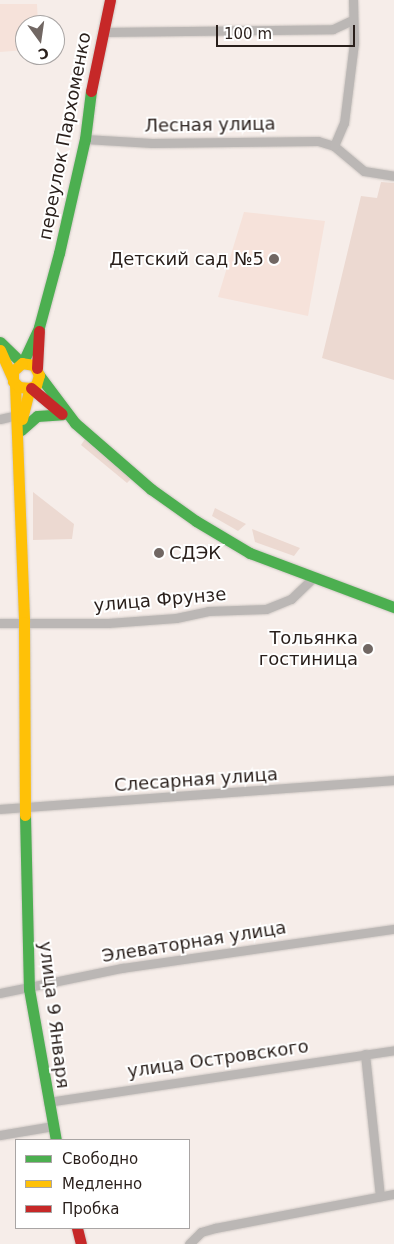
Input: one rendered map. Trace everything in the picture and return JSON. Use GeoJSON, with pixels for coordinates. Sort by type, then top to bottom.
{"type":"FeatureCollection","features":[{"type":"Feature","properties":{"kind":"main road","name":"переулок Пархоменко"},"geometry":{"type":"LineString","coordinates":[[14,380],[13,370],[22,362],[39,327],[86,139],[87,111],[110,0]]}},
{"type":"Feature","properties":{"kind":"main road"},"geometry":{"type":"LineString","coordinates":[[19,442],[31,388],[38,371],[39,327]]}},
{"type":"Feature","properties":{"kind":"main road"},"geometry":{"type":"LineString","coordinates":[[0,342],[22,362],[38,371],[76,423]]}},
{"type":"Feature","properties":{"kind":"main road","name":"улица 9 Января"},"geometry":{"type":"LineString","coordinates":[[0,350],[14,380],[18,415],[24,622],[25,901],[29,989],[56,1139]]}},
{"type":"Feature","properties":{"kind":"main road"},"geometry":{"type":"LineString","coordinates":[[14,380],[31,388],[76,423],[152,489],[196,521],[250,553],[313,578],[394,606]]}},
{"type":"Feature","properties":{"kind":"main road"},"geometry":{"type":"LineString","coordinates":[[21,430],[37,416],[63,414]]}},
{"type":"Feature","properties":{"kind":"street"},"geometry":{"type":"LineString","coordinates":[[353,0],[354,43],[344,123],[334,146],[364,171],[394,176]]}},
{"type":"Feature","properties":{"kind":"street"},"geometry":{"type":"LineString","coordinates":[[103,32],[333,29],[352,20]]}},
{"type":"Feature","properties":{"kind":"street","name":"Лесная улица"},"geometry":{"type":"LineString","coordinates":[[86,139],[152,143],[291,140],[334,146]]}},
{"type":"Feature","properties":{"kind":"street"},"geometry":{"type":"LineString","coordinates":[[0,419],[18,415]]}},
{"type":"Feature","properties":{"kind":"street","name":"улица Фрунзе"},"geometry":{"type":"LineString","coordinates":[[0,623],[108,623],[176,618],[208,610],[266,609],[291,598],[313,578]]}},
{"type":"Feature","properties":{"kind":"street","name":"Слесарная улица"},"geometry":{"type":"LineString","coordinates":[[0,809],[394,780]]}},
{"type":"Feature","properties":{"kind":"street","name":"Элеваторная улица"},"geometry":{"type":"LineString","coordinates":[[0,993],[29,989],[122,968],[394,929]]}},
{"type":"Feature","properties":{"kind":"street","name":"улица Островского"},"geometry":{"type":"LineString","coordinates":[[48,1102],[394,1050]]}},
{"type":"Feature","properties":{"kind":"street"},"geometry":{"type":"LineString","coordinates":[[365,1054],[380,1196]]}},
{"type":"Feature","properties":{"kind":"street"},"geometry":{"type":"LineString","coordinates":[[0,1135],[53,1126]]}},
{"type":"Feature","properties":{"kind":"street"},"geometry":{"type":"LineString","coordinates":[[189,1244],[201,1232],[223,1226],[394,1194]]}},
{"type":"Feature","properties":{"kind":"street"},"geometry":{"type":"LineString","coordinates":[[79,1235],[89,1244]]}},
{"type":"Feature","properties":{"kind":"shaded area"},"geometry":{"type":"Polygon","coordinates":[[[0,4],[37,4],[38,15],[15,15],[15,51],[0,52],[0,4]]]}},
{"type":"Feature","properties":{"kind":"shaded area"},"geometry":{"type":"Polygon","coordinates":[[[381,182],[394,183],[394,380],[322,358],[361,196],[377,198],[381,182]]]}},
{"type":"Feature","properties":{"kind":"shaded area","name":"Детский сад №5"},"geometry":{"type":"Polygon","coordinates":[[[244,212],[325,221],[308,316],[218,297],[244,212]]]}},
{"type":"Feature","properties":{"kind":"shaded area"},"geometry":{"type":"Polygon","coordinates":[[[85,439],[133,477],[127,483],[81,445],[85,439]]]}},
{"type":"Feature","properties":{"kind":"shaded area"},"geometry":{"type":"Polygon","coordinates":[[[33,492],[74,524],[72,539],[33,540],[33,492]]]}},
{"type":"Feature","properties":{"kind":"shaded area"},"geometry":{"type":"Polygon","coordinates":[[[215,508],[246,524],[238,531],[212,516],[215,508]]]}},
{"type":"Feature","properties":{"kind":"shaded area"},"geometry":{"type":"Polygon","coordinates":[[[252,529],[300,548],[294,556],[255,542],[252,529]]]}},
{"type":"Feature","properties":{"kind":"traffic: fast"},"geometry":{"type":"LineString","coordinates":[[23,362],[39,327],[59,253],[85,139],[91,91]]}},
{"type":"Feature","properties":{"kind":"traffic: fast"},"geometry":{"type":"LineString","coordinates":[[0,342],[22,363]]}},
{"type":"Feature","properties":{"kind":"traffic: fast"},"geometry":{"type":"LineString","coordinates":[[39,375],[75,423],[151,489],[196,521],[250,553],[394,607]]}},
{"type":"Feature","properties":{"kind":"traffic: fast"},"geometry":{"type":"LineString","coordinates":[[21,430],[37,416],[63,414]]}},
{"type":"Feature","properties":{"kind":"traffic: fast"},"geometry":{"type":"LineString","coordinates":[[25,815],[29,989],[56,1139]]}},
{"type":"Feature","properties":{"kind":"traffic: slow"},"geometry":{"type":"LineString","coordinates":[[0,350],[12,377]]}},
{"type":"Feature","properties":{"kind":"traffic: slow"},"geometry":{"type":"LineString","coordinates":[[22,419],[30,388],[36,385],[39,375],[34,365],[22,363],[13,371],[13,381],[19,387],[30,388]]}},
{"type":"Feature","properties":{"kind":"traffic: slow"},"geometry":{"type":"LineString","coordinates":[[15,384],[24,622],[25,815]]}},
{"type":"Feature","properties":{"kind":"traffic: jam"},"geometry":{"type":"LineString","coordinates":[[91,91],[110,0]]}},
{"type":"Feature","properties":{"kind":"traffic: jam"},"geometry":{"type":"LineString","coordinates":[[37,368],[39,331]]}},
{"type":"Feature","properties":{"kind":"traffic: jam"},"geometry":{"type":"LineString","coordinates":[[31,388],[62,414]]}},
{"type":"Feature","properties":{"kind":"traffic: jam"},"geometry":{"type":"LineString","coordinates":[[77,1229],[81,1244]]}},
{"type":"Feature","properties":{"kind":"place","name":"Детский сад №5"},"geometry":{"type":"Point","coordinates":[274,259]}},
{"type":"Feature","properties":{"kind":"place","name":"СДЭК"},"geometry":{"type":"Point","coordinates":[159,553]}},
{"type":"Feature","properties":{"kind":"place","name":"Тольянка гостиница"},"geometry":{"type":"Point","coordinates":[368,649]}}]}
